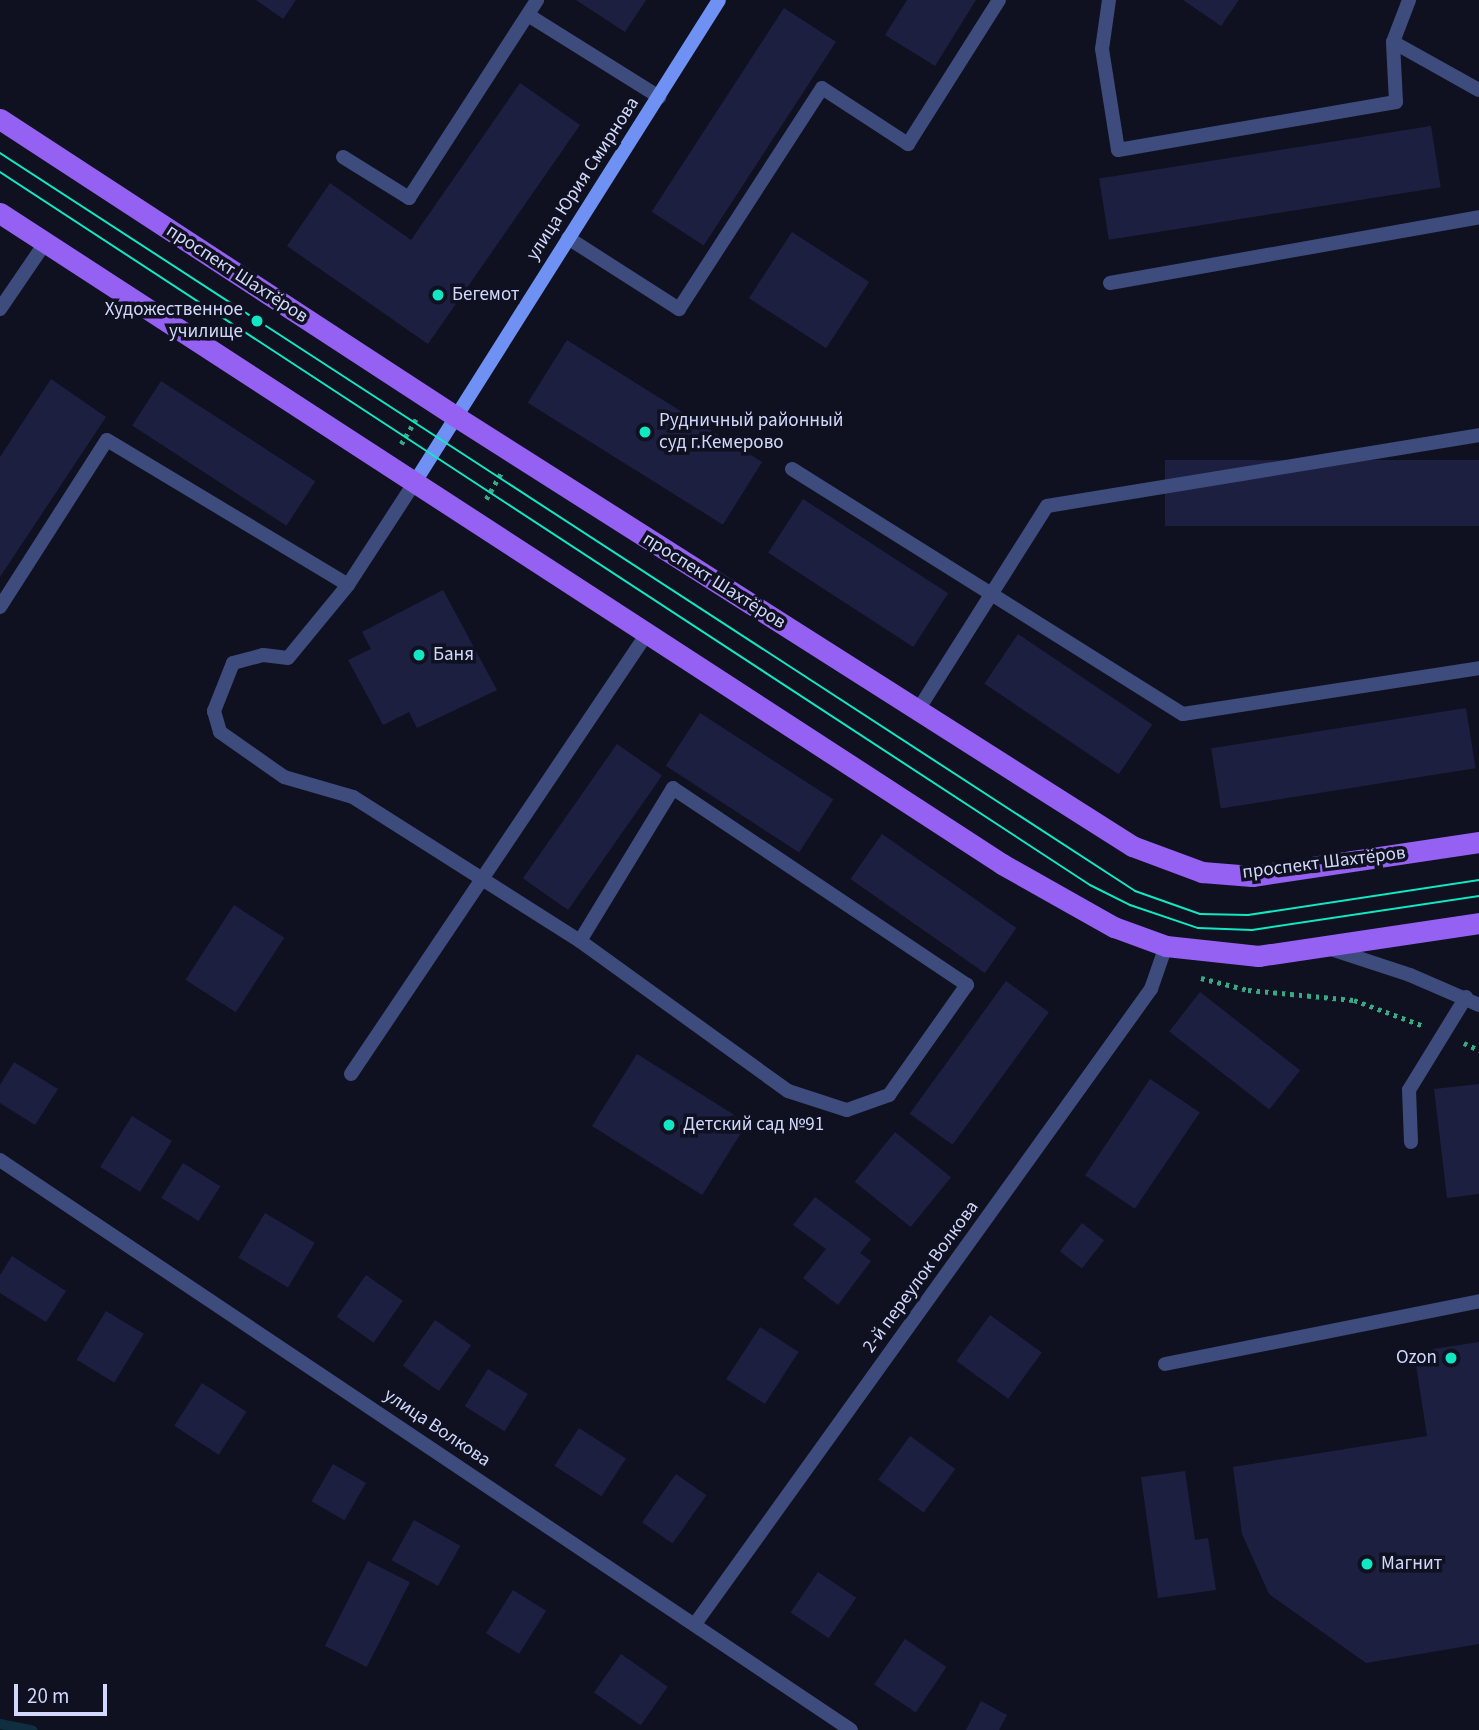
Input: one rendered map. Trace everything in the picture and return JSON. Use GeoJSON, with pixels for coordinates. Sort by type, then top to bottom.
{"type":"FeatureCollection","features":[{"type":"Feature","properties":{"kind":"main road","name":"проспект Шахтёров"},"geometry":{"type":"LineString","coordinates":[[0,119],[455,416],[1132,846],[1202,872],[1252,876],[1479,842]]}},
{"type":"Feature","properties":{"kind":"main road"},"geometry":{"type":"LineString","coordinates":[[0,214],[413,485],[648,632],[1060,900],[1114,927],[1166,946],[1258,956],[1327,948],[1479,923]]}},
{"type":"Feature","properties":{"kind":"street"},"geometry":{"type":"LineString","coordinates":[[343,158],[409,198],[537,0]]}},
{"type":"Feature","properties":{"kind":"street","name":"улица Юрия Смирнова"},"geometry":{"type":"LineString","coordinates":[[413,485],[719,0]]}},
{"type":"Feature","properties":{"kind":"street"},"geometry":{"type":"LineString","coordinates":[[568,238],[679,309],[822,88],[908,144],[999,0]]}},
{"type":"Feature","properties":{"kind":"street"},"geometry":{"type":"LineString","coordinates":[[1109,0],[1102,49],[1118,150],[1396,102],[1393,42],[1409,0]]}},
{"type":"Feature","properties":{"kind":"street"},"geometry":{"type":"LineString","coordinates":[[528,15],[659,97]]}},
{"type":"Feature","properties":{"kind":"street"},"geometry":{"type":"LineString","coordinates":[[1393,42],[1479,90]]}},
{"type":"Feature","properties":{"kind":"street"},"geometry":{"type":"LineString","coordinates":[[1110,283],[1479,217]]}},
{"type":"Feature","properties":{"kind":"street"},"geometry":{"type":"LineString","coordinates":[[0,309],[45,243]]}},
{"type":"Feature","properties":{"kind":"street"},"geometry":{"type":"LineString","coordinates":[[918,710],[1046,506],[1479,435]]}},
{"type":"Feature","properties":{"kind":"street"},"geometry":{"type":"LineString","coordinates":[[0,607],[107,440],[348,585]]}},
{"type":"Feature","properties":{"kind":"street"},"geometry":{"type":"LineString","coordinates":[[792,469],[1183,714],[1479,668]]}},
{"type":"Feature","properties":{"kind":"street"},"geometry":{"type":"LineString","coordinates":[[413,485],[348,585],[288,658],[263,655],[233,663],[214,711],[220,733],[284,777],[353,797],[480,882],[580,942],[788,1091],[848,1110],[889,1094],[967,985],[673,788],[580,942]]}},
{"type":"Feature","properties":{"kind":"street"},"geometry":{"type":"LineString","coordinates":[[351,1074],[648,632]]}},
{"type":"Feature","properties":{"kind":"street","name":"2-й переулок Волкова"},"geometry":{"type":"LineString","coordinates":[[695,1624],[1151,989],[1166,946]]}},
{"type":"Feature","properties":{"kind":"street"},"geometry":{"type":"LineString","coordinates":[[1327,948],[1466,997],[1479,1005]]}},
{"type":"Feature","properties":{"kind":"street"},"geometry":{"type":"LineString","coordinates":[[1411,1142],[1409,1090],[1466,997]]}},
{"type":"Feature","properties":{"kind":"street","name":"улица Волкова"},"geometry":{"type":"LineString","coordinates":[[0,1160],[851,1730]]}},
{"type":"Feature","properties":{"kind":"street"},"geometry":{"type":"LineString","coordinates":[[1165,1364],[1479,1301]]}},
{"type":"Feature","properties":{"kind":"building"},"geometry":{"type":"Polygon","coordinates":[[[256,0],[296,0],[283,19],[256,0]]]}},
{"type":"Feature","properties":{"kind":"building"},"geometry":{"type":"Polygon","coordinates":[[[576,0],[646,0],[625,32],[576,0]]]}},
{"type":"Feature","properties":{"kind":"building"},"geometry":{"type":"Polygon","coordinates":[[[907,0],[976,0],[935,66],[885,35],[907,0]]]}},
{"type":"Feature","properties":{"kind":"building"},"geometry":{"type":"Polygon","coordinates":[[[1183,0],[1239,0],[1221,26],[1183,0]]]}},
{"type":"Feature","properties":{"kind":"building"},"geometry":{"type":"Polygon","coordinates":[[[784,8],[836,42],[704,246],[652,212],[784,8]]]}},
{"type":"Feature","properties":{"kind":"building"},"geometry":{"type":"Polygon","coordinates":[[[520,83],[580,125],[428,344],[287,246],[330,183],[411,240],[520,83]]]}},
{"type":"Feature","properties":{"kind":"building"},"geometry":{"type":"Polygon","coordinates":[[[1431,126],[1441,187],[1109,240],[1099,179],[1431,126]]]}},
{"type":"Feature","properties":{"kind":"building"},"geometry":{"type":"Polygon","coordinates":[[[792,232],[869,282],[826,348],[749,298],[792,232]]]}},
{"type":"Feature","properties":{"kind":"building","name":"Рудничный районный суд г.Кемерово"},"geometry":{"type":"Polygon","coordinates":[[[567,340],[762,462],[723,525],[528,403],[567,340]]]}},
{"type":"Feature","properties":{"kind":"building"},"geometry":{"type":"Polygon","coordinates":[[[51,379],[106,417],[0,577],[0,457],[51,379]]]}},
{"type":"Feature","properties":{"kind":"building"},"geometry":{"type":"Polygon","coordinates":[[[161,381],[315,481],[286,526],[132,425],[161,381]]]}},
{"type":"Feature","properties":{"kind":"building"},"geometry":{"type":"Polygon","coordinates":[[[1165,460],[1479,460],[1479,526],[1165,526],[1165,460]]]}},
{"type":"Feature","properties":{"kind":"building"},"geometry":{"type":"Polygon","coordinates":[[[803,499],[948,593],[913,647],[768,553],[803,499]]]}},
{"type":"Feature","properties":{"kind":"building","name":"Баня"},"geometry":{"type":"Polygon","coordinates":[[[443,590],[497,690],[417,728],[409,712],[383,725],[348,660],[371,649],[362,632],[443,590]]]}},
{"type":"Feature","properties":{"kind":"building"},"geometry":{"type":"Polygon","coordinates":[[[1018,634],[1152,725],[1119,774],[984,684],[1018,634]]]}},
{"type":"Feature","properties":{"kind":"building"},"geometry":{"type":"Polygon","coordinates":[[[1466,708],[1476,768],[1221,809],[1211,748],[1466,708]]]}},
{"type":"Feature","properties":{"kind":"building"},"geometry":{"type":"Polygon","coordinates":[[[700,713],[833,800],[799,852],[666,766],[700,713]]]}},
{"type":"Feature","properties":{"kind":"building"},"geometry":{"type":"Polygon","coordinates":[[[617,744],[662,776],[568,910],[523,878],[617,744]]]}},
{"type":"Feature","properties":{"kind":"building"},"geometry":{"type":"Polygon","coordinates":[[[882,834],[1016,928],[985,973],[850,879],[882,834]]]}},
{"type":"Feature","properties":{"kind":"building"},"geometry":{"type":"Polygon","coordinates":[[[234,905],[284,938],[236,1012],[186,980],[234,905]]]}},
{"type":"Feature","properties":{"kind":"building"},"geometry":{"type":"Polygon","coordinates":[[[1006,981],[1049,1012],[952,1145],[910,1114],[1006,981]]]}},
{"type":"Feature","properties":{"kind":"building"},"geometry":{"type":"Polygon","coordinates":[[[1200,992],[1300,1070],[1269,1110],[1169,1031],[1200,992]]]}},
{"type":"Feature","properties":{"kind":"building","name":"Детский сад №91"},"geometry":{"type":"Polygon","coordinates":[[[637,1054],[747,1123],[702,1195],[592,1126],[637,1054]]]}},
{"type":"Feature","properties":{"kind":"building"},"geometry":{"type":"Polygon","coordinates":[[[14,1062],[58,1089],[35,1125],[0,1103],[0,1085],[14,1062]]]}},
{"type":"Feature","properties":{"kind":"building"},"geometry":{"type":"Polygon","coordinates":[[[1150,1079],[1200,1113],[1135,1209],[1085,1175],[1150,1079]]]}},
{"type":"Feature","properties":{"kind":"building"},"geometry":{"type":"Polygon","coordinates":[[[1479,1084],[1479,1194],[1447,1198],[1434,1089],[1479,1084]]]}},
{"type":"Feature","properties":{"kind":"building"},"geometry":{"type":"Polygon","coordinates":[[[132,1116],[172,1141],[140,1192],[100,1167],[132,1116]]]}},
{"type":"Feature","properties":{"kind":"building"},"geometry":{"type":"Polygon","coordinates":[[[895,1132],[951,1177],[911,1227],[855,1182],[895,1132]]]}},
{"type":"Feature","properties":{"kind":"building"},"geometry":{"type":"Polygon","coordinates":[[[183,1163],[220,1186],[199,1221],[161,1198],[183,1163]]]}},
{"type":"Feature","properties":{"kind":"building"},"geometry":{"type":"Polygon","coordinates":[[[815,1197],[871,1239],[860,1253],[871,1261],[838,1305],[803,1278],[826,1249],[793,1225],[815,1197]]]}},
{"type":"Feature","properties":{"kind":"building"},"geometry":{"type":"Polygon","coordinates":[[[265,1213],[315,1243],[288,1287],[238,1258],[265,1213]]]}},
{"type":"Feature","properties":{"kind":"building"},"geometry":{"type":"Polygon","coordinates":[[[1082,1223],[1104,1240],[1082,1269],[1060,1251],[1082,1223]]]}},
{"type":"Feature","properties":{"kind":"building"},"geometry":{"type":"Polygon","coordinates":[[[12,1256],[66,1291],[46,1322],[0,1293],[0,1275],[12,1256]]]}},
{"type":"Feature","properties":{"kind":"building"},"geometry":{"type":"Polygon","coordinates":[[[366,1275],[403,1301],[374,1343],[337,1317],[366,1275]]]}},
{"type":"Feature","properties":{"kind":"building"},"geometry":{"type":"Polygon","coordinates":[[[106,1311],[144,1334],[114,1383],[77,1360],[106,1311]]]}},
{"type":"Feature","properties":{"kind":"building"},"geometry":{"type":"Polygon","coordinates":[[[990,1315],[1042,1353],[1008,1399],[956,1361],[990,1315]]]}},
{"type":"Feature","properties":{"kind":"building"},"geometry":{"type":"Polygon","coordinates":[[[435,1320],[471,1345],[439,1391],[403,1366],[435,1320]]]}},
{"type":"Feature","properties":{"kind":"building"},"geometry":{"type":"Polygon","coordinates":[[[760,1327],[799,1352],[765,1404],[726,1379],[760,1327]]]}},
{"type":"Feature","properties":{"kind":"building","name":"Магнит"},"geometry":{"type":"Polygon","coordinates":[[[1479,1342],[1479,1644],[1366,1663],[1269,1594],[1242,1534],[1233,1467],[1427,1436],[1414,1352],[1479,1342]]]}},
{"type":"Feature","properties":{"kind":"building"},"geometry":{"type":"Polygon","coordinates":[[[488,1369],[528,1394],[505,1431],[465,1406],[488,1369]]]}},
{"type":"Feature","properties":{"kind":"building"},"geometry":{"type":"Polygon","coordinates":[[[202,1383],[246,1412],[219,1455],[174,1426],[202,1383]]]}},
{"type":"Feature","properties":{"kind":"building"},"geometry":{"type":"Polygon","coordinates":[[[579,1428],[626,1458],[601,1496],[554,1466],[579,1428]]]}},
{"type":"Feature","properties":{"kind":"building"},"geometry":{"type":"Polygon","coordinates":[[[910,1436],[955,1469],[924,1513],[878,1480],[910,1436]]]}},
{"type":"Feature","properties":{"kind":"building"},"geometry":{"type":"Polygon","coordinates":[[[333,1464],[366,1483],[344,1520],[311,1501],[333,1464]]]}},
{"type":"Feature","properties":{"kind":"building"},"geometry":{"type":"Polygon","coordinates":[[[1185,1471],[1195,1540],[1208,1538],[1216,1590],[1158,1598],[1141,1477],[1185,1471]]]}},
{"type":"Feature","properties":{"kind":"building"},"geometry":{"type":"Polygon","coordinates":[[[676,1474],[706,1495],[672,1544],[642,1522],[676,1474]]]}},
{"type":"Feature","properties":{"kind":"building"},"geometry":{"type":"Polygon","coordinates":[[[414,1520],[460,1546],[438,1586],[392,1560],[414,1520]]]}},
{"type":"Feature","properties":{"kind":"building"},"geometry":{"type":"Polygon","coordinates":[[[368,1561],[410,1582],[367,1667],[325,1646],[368,1561]]]}},
{"type":"Feature","properties":{"kind":"building"},"geometry":{"type":"Polygon","coordinates":[[[818,1572],[856,1598],[829,1638],[791,1613],[818,1572]]]}},
{"type":"Feature","properties":{"kind":"building"},"geometry":{"type":"Polygon","coordinates":[[[513,1590],[546,1611],[519,1654],[486,1633],[513,1590]]]}},
{"type":"Feature","properties":{"kind":"building"},"geometry":{"type":"Polygon","coordinates":[[[905,1639],[946,1667],[916,1713],[874,1685],[905,1639]]]}},
{"type":"Feature","properties":{"kind":"building"},"geometry":{"type":"Polygon","coordinates":[[[621,1654],[668,1687],[641,1725],[594,1693],[621,1654]]]}},
{"type":"Feature","properties":{"kind":"building"},"geometry":{"type":"Polygon","coordinates":[[[981,1701],[1007,1715],[999,1730],[966,1730],[981,1701]]]}},
{"type":"Feature","properties":{"kind":"waterway"},"geometry":{"type":"LineString","coordinates":[[0,1724],[32,1730]]}},
{"type":"Feature","properties":{"kind":"tram line"},"geometry":{"type":"LineString","coordinates":[[0,153],[1135,891],[1200,914],[1248,915],[1479,880]]}},
{"type":"Feature","properties":{"kind":"tram line"},"geometry":{"type":"LineString","coordinates":[[0,172],[1090,885],[1130,905],[1198,928],[1252,930],[1479,896]]}},
{"type":"Feature","properties":{"kind":"place","name":"Бегемот"},"geometry":{"type":"Point","coordinates":[438,295]}},
{"type":"Feature","properties":{"kind":"place","name":"Художественное училище"},"geometry":{"type":"Point","coordinates":[257,321]}},
{"type":"Feature","properties":{"kind":"place","name":"Рудничный районный суд г.Кемерово"},"geometry":{"type":"Point","coordinates":[645,432]}},
{"type":"Feature","properties":{"kind":"place","name":"Баня"},"geometry":{"type":"Point","coordinates":[419,655]}},
{"type":"Feature","properties":{"kind":"place","name":"Детский сад №91"},"geometry":{"type":"Point","coordinates":[669,1125]}},
{"type":"Feature","properties":{"kind":"place","name":"Ozon"},"geometry":{"type":"Point","coordinates":[1451,1358]}},
{"type":"Feature","properties":{"kind":"place","name":"Магнит"},"geometry":{"type":"Point","coordinates":[1367,1564]}}]}
